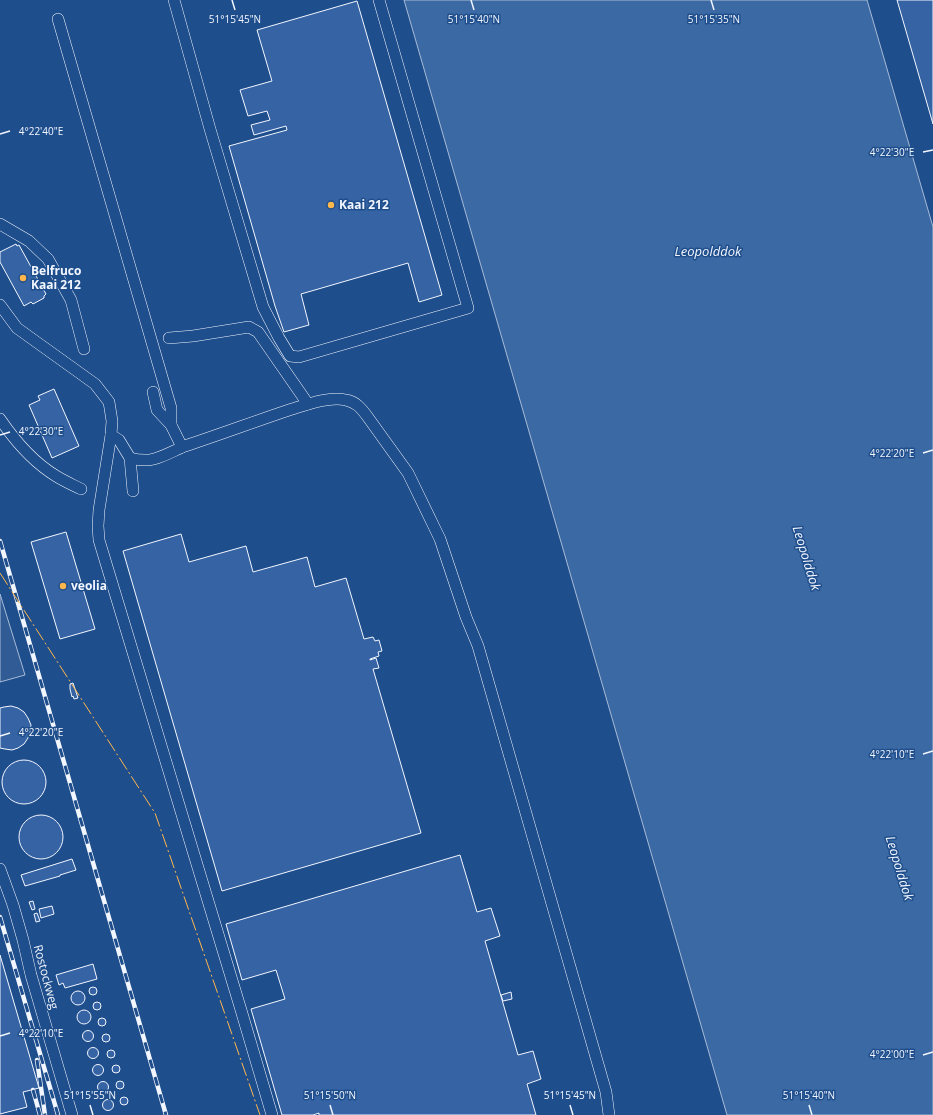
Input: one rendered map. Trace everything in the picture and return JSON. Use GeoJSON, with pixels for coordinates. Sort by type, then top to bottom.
{"type":"FeatureCollection","features":[{"type":"Feature","properties":{"kind":"street"},"geometry":{"type":"LineString","coordinates":[[174,0],[263,307],[290,356],[299,357],[468,308],[379,0]]}},
{"type":"Feature","properties":{"kind":"street"},"geometry":{"type":"LineString","coordinates":[[58,19],[171,408],[171,425]]}},
{"type":"Feature","properties":{"kind":"street"},"geometry":{"type":"LineString","coordinates":[[0,224],[29,242],[48,259],[71,300],[84,349]]}},
{"type":"Feature","properties":{"kind":"street"},"geometry":{"type":"LineString","coordinates":[[0,305],[17,328],[95,384],[109,402],[112,421],[112,435],[99,510],[99,540],[272,1115]]}},
{"type":"Feature","properties":{"kind":"street"},"geometry":{"type":"LineString","coordinates":[[169,338],[193,336],[249,327],[258,332],[308,404]]}},
{"type":"Feature","properties":{"kind":"street"},"geometry":{"type":"LineString","coordinates":[[153,392],[157,410],[171,425],[182,447]]}},
{"type":"Feature","properties":{"kind":"street"},"geometry":{"type":"LineString","coordinates":[[130,458],[144,460],[155,459],[182,447],[308,404],[338,398],[354,402],[361,408],[408,474],[440,539],[466,617],[478,646],[606,1092],[609,1115]]}},
{"type":"Feature","properties":{"kind":"street"},"geometry":{"type":"LineString","coordinates":[[0,419],[12,437],[34,460],[57,477],[81,489]]}},
{"type":"Feature","properties":{"kind":"street"},"geometry":{"type":"LineString","coordinates":[[112,435],[119,440],[130,458],[133,491]]}},
{"type":"Feature","properties":{"kind":"street","name":"Rostockweg"},"geometry":{"type":"LineString","coordinates":[[0,869],[13,905],[31,975],[72,1115]]}},
{"type":"Feature","properties":{"kind":"shaded area"},"geometry":{"type":"Polygon","coordinates":[[[0,594],[25,675],[0,682],[0,594]]]}},
{"type":"Feature","properties":{"kind":"water","name":"Leopolddok"},"geometry":{"type":"Polygon","coordinates":[[[404,0],[867,0],[933,227],[933,1115],[727,1115],[404,0]]]}},
{"type":"Feature","properties":{"kind":"building"},"geometry":{"type":"Polygon","coordinates":[[[897,0],[933,0],[933,124],[897,0]]]}},
{"type":"Feature","properties":{"kind":"building","name":"Kaai 212"},"geometry":{"type":"Polygon","coordinates":[[[357,1],[442,295],[419,302],[408,263],[301,294],[309,325],[284,332],[275,306],[229,146],[287,130],[286,126],[254,135],[251,125],[270,120],[267,111],[248,116],[240,90],[272,81],[257,30],[357,1]]]}},
{"type":"Feature","properties":{"kind":"building","name":"Belfruco Kaai 212"},"geometry":{"type":"Polygon","coordinates":[[[16,244],[17,246],[19,245],[46,294],[44,298],[33,304],[31,302],[24,306],[0,262],[0,252],[16,244]]]}},
{"type":"Feature","properties":{"kind":"building"},"geometry":{"type":"Polygon","coordinates":[[[54,389],[79,446],[52,458],[29,405],[40,400],[38,396],[54,389]]]}},
{"type":"Feature","properties":{"kind":"building","name":"veolia"},"geometry":{"type":"Polygon","coordinates":[[[66,532],[95,629],[60,639],[31,542],[66,532]]]}},
{"type":"Feature","properties":{"kind":"building"},"geometry":{"type":"Polygon","coordinates":[[[181,534],[189,562],[246,546],[253,572],[307,557],[315,587],[346,578],[364,639],[373,637],[375,641],[379,640],[382,651],[378,652],[379,656],[370,660],[376,658],[379,668],[373,669],[421,833],[222,891],[123,551],[181,534]]]}},
{"type":"Feature","properties":{"kind":"building"},"geometry":{"type":"Polygon","coordinates":[[[73,683],[78,698],[74,699],[70,689],[70,684],[73,683]]]}},
{"type":"Feature","properties":{"kind":"building"},"geometry":{"type":"Polygon","coordinates":[[[11,706],[24,712],[31,725],[28,738],[24,744],[12,750],[0,748],[0,708],[11,706]]]}},
{"type":"Feature","properties":{"kind":"building"},"geometry":{"type":"Polygon","coordinates":[[[24,760],[36,764],[42,770],[46,782],[42,794],[36,800],[24,804],[12,800],[6,794],[2,782],[6,770],[12,764],[24,760]]]}},
{"type":"Feature","properties":{"kind":"building"},"geometry":{"type":"Polygon","coordinates":[[[41,815],[53,819],[59,825],[63,837],[59,849],[53,855],[41,859],[29,855],[23,849],[19,837],[23,825],[29,819],[41,815]]]}},
{"type":"Feature","properties":{"kind":"building"},"geometry":{"type":"Polygon","coordinates":[[[460,855],[477,912],[491,908],[500,936],[485,941],[518,1055],[533,1051],[541,1079],[527,1084],[536,1115],[319,1115],[319,1113],[313,1115],[282,1115],[251,1009],[285,999],[276,970],[242,980],[226,924],[460,855]]]}},
{"type":"Feature","properties":{"kind":"building"},"geometry":{"type":"Polygon","coordinates":[[[72,859],[76,870],[25,886],[21,875],[72,859]]]}},
{"type":"Feature","properties":{"kind":"building"},"geometry":{"type":"Polygon","coordinates":[[[33,901],[35,909],[32,910],[29,902],[33,901]]]}},
{"type":"Feature","properties":{"kind":"building"},"geometry":{"type":"Polygon","coordinates":[[[52,906],[54,914],[41,918],[39,909],[52,906]]]}},
{"type":"Feature","properties":{"kind":"building"},"geometry":{"type":"Polygon","coordinates":[[[37,913],[40,921],[36,922],[34,914],[37,913]]]}},
{"type":"Feature","properties":{"kind":"building"},"geometry":{"type":"Polygon","coordinates":[[[0,955],[39,1088],[23,1092],[27,1107],[0,1114],[0,955]]]}},
{"type":"Feature","properties":{"kind":"building"},"geometry":{"type":"Polygon","coordinates":[[[93,964],[97,979],[65,988],[63,983],[59,985],[56,975],[93,964]]]}},
{"type":"Feature","properties":{"kind":"building"},"geometry":{"type":"Polygon","coordinates":[[[93,987],[96,988],[96,994],[93,995],[90,994],[89,991],[90,988],[93,987]]]}},
{"type":"Feature","properties":{"kind":"building"},"geometry":{"type":"Polygon","coordinates":[[[78,991],[83,993],[85,998],[83,1003],[78,1005],[73,1003],[71,998],[73,993],[78,991]]]}},
{"type":"Feature","properties":{"kind":"building"},"geometry":{"type":"Polygon","coordinates":[[[511,992],[512,999],[503,1001],[501,995],[511,992]]]}},
{"type":"Feature","properties":{"kind":"building"},"geometry":{"type":"Polygon","coordinates":[[[97,1002],[100,1003],[100,1009],[97,1010],[94,1009],[93,1006],[94,1003],[97,1002]]]}},
{"type":"Feature","properties":{"kind":"building"},"geometry":{"type":"Polygon","coordinates":[[[84,1010],[89,1012],[91,1017],[89,1022],[84,1024],[79,1022],[77,1017],[79,1012],[84,1010]]]}},
{"type":"Feature","properties":{"kind":"building"},"geometry":{"type":"Polygon","coordinates":[[[102,1018],[105,1019],[105,1025],[102,1026],[99,1025],[98,1022],[99,1019],[102,1018]]]}},
{"type":"Feature","properties":{"kind":"building"},"geometry":{"type":"Polygon","coordinates":[[[86,1031],[90,1031],[92,1032],[92,1040],[86,1041],[83,1038],[83,1034],[86,1031]]]}},
{"type":"Feature","properties":{"kind":"building"},"geometry":{"type":"Polygon","coordinates":[[[106,1034],[109,1035],[109,1041],[106,1042],[103,1041],[102,1038],[103,1035],[106,1034]]]}},
{"type":"Feature","properties":{"kind":"building"},"geometry":{"type":"Polygon","coordinates":[[[91,1048],[95,1048],[97,1049],[97,1057],[91,1058],[88,1055],[88,1051],[91,1048]]]}},
{"type":"Feature","properties":{"kind":"building"},"geometry":{"type":"Polygon","coordinates":[[[111,1050],[114,1051],[114,1057],[111,1058],[108,1057],[107,1054],[108,1051],[111,1050]]]}},
{"type":"Feature","properties":{"kind":"building"},"geometry":{"type":"Polygon","coordinates":[[[96,1065],[100,1065],[102,1066],[102,1074],[96,1075],[93,1072],[93,1068],[96,1065]]]}},
{"type":"Feature","properties":{"kind":"building"},"geometry":{"type":"Polygon","coordinates":[[[116,1065],[119,1066],[119,1072],[116,1073],[113,1072],[112,1069],[113,1066],[116,1065]]]}},
{"type":"Feature","properties":{"kind":"building"},"geometry":{"type":"Polygon","coordinates":[[[120,1081],[123,1082],[123,1088],[120,1089],[117,1088],[116,1085],[117,1082],[120,1081]]]}},
{"type":"Feature","properties":{"kind":"building"},"geometry":{"type":"Polygon","coordinates":[[[101,1082],[105,1082],[107,1083],[107,1091],[101,1092],[98,1089],[98,1085],[101,1082]]]}},
{"type":"Feature","properties":{"kind":"building"},"geometry":{"type":"Polygon","coordinates":[[[124,1097],[127,1098],[127,1104],[124,1105],[121,1104],[120,1101],[121,1098],[124,1097]]]}},
{"type":"Feature","properties":{"kind":"building"},"geometry":{"type":"Polygon","coordinates":[[[106,1100],[110,1100],[112,1101],[112,1109],[106,1110],[103,1107],[103,1103],[106,1100]]]}},
{"type":"Feature","properties":{"kind":"railway"},"geometry":{"type":"LineString","coordinates":[[0,541],[166,1115]]}},
{"type":"Feature","properties":{"kind":"railway"},"geometry":{"type":"LineString","coordinates":[[0,917],[58,1115]]}},
{"type":"Feature","properties":{"kind":"railway"},"geometry":{"type":"LineString","coordinates":[[37,1060],[45,1115]]}},
{"type":"Feature","properties":{"kind":"railway"},"geometry":{"type":"LineString","coordinates":[[33,1090],[40,1115]]}},
{"type":"Feature","properties":{"kind":"power"},"geometry":{"type":"LineString","coordinates":[[0,573],[155,813],[260,1115]]}},
{"type":"Feature","properties":{"kind":"place","name":"Kaai 212"},"geometry":{"type":"Point","coordinates":[331,205]}},
{"type":"Feature","properties":{"kind":"place","name":"Belfruco Kaai 212"},"geometry":{"type":"Point","coordinates":[23,278]}},
{"type":"Feature","properties":{"kind":"place","name":"veolia"},"geometry":{"type":"Point","coordinates":[63,586]}}]}
